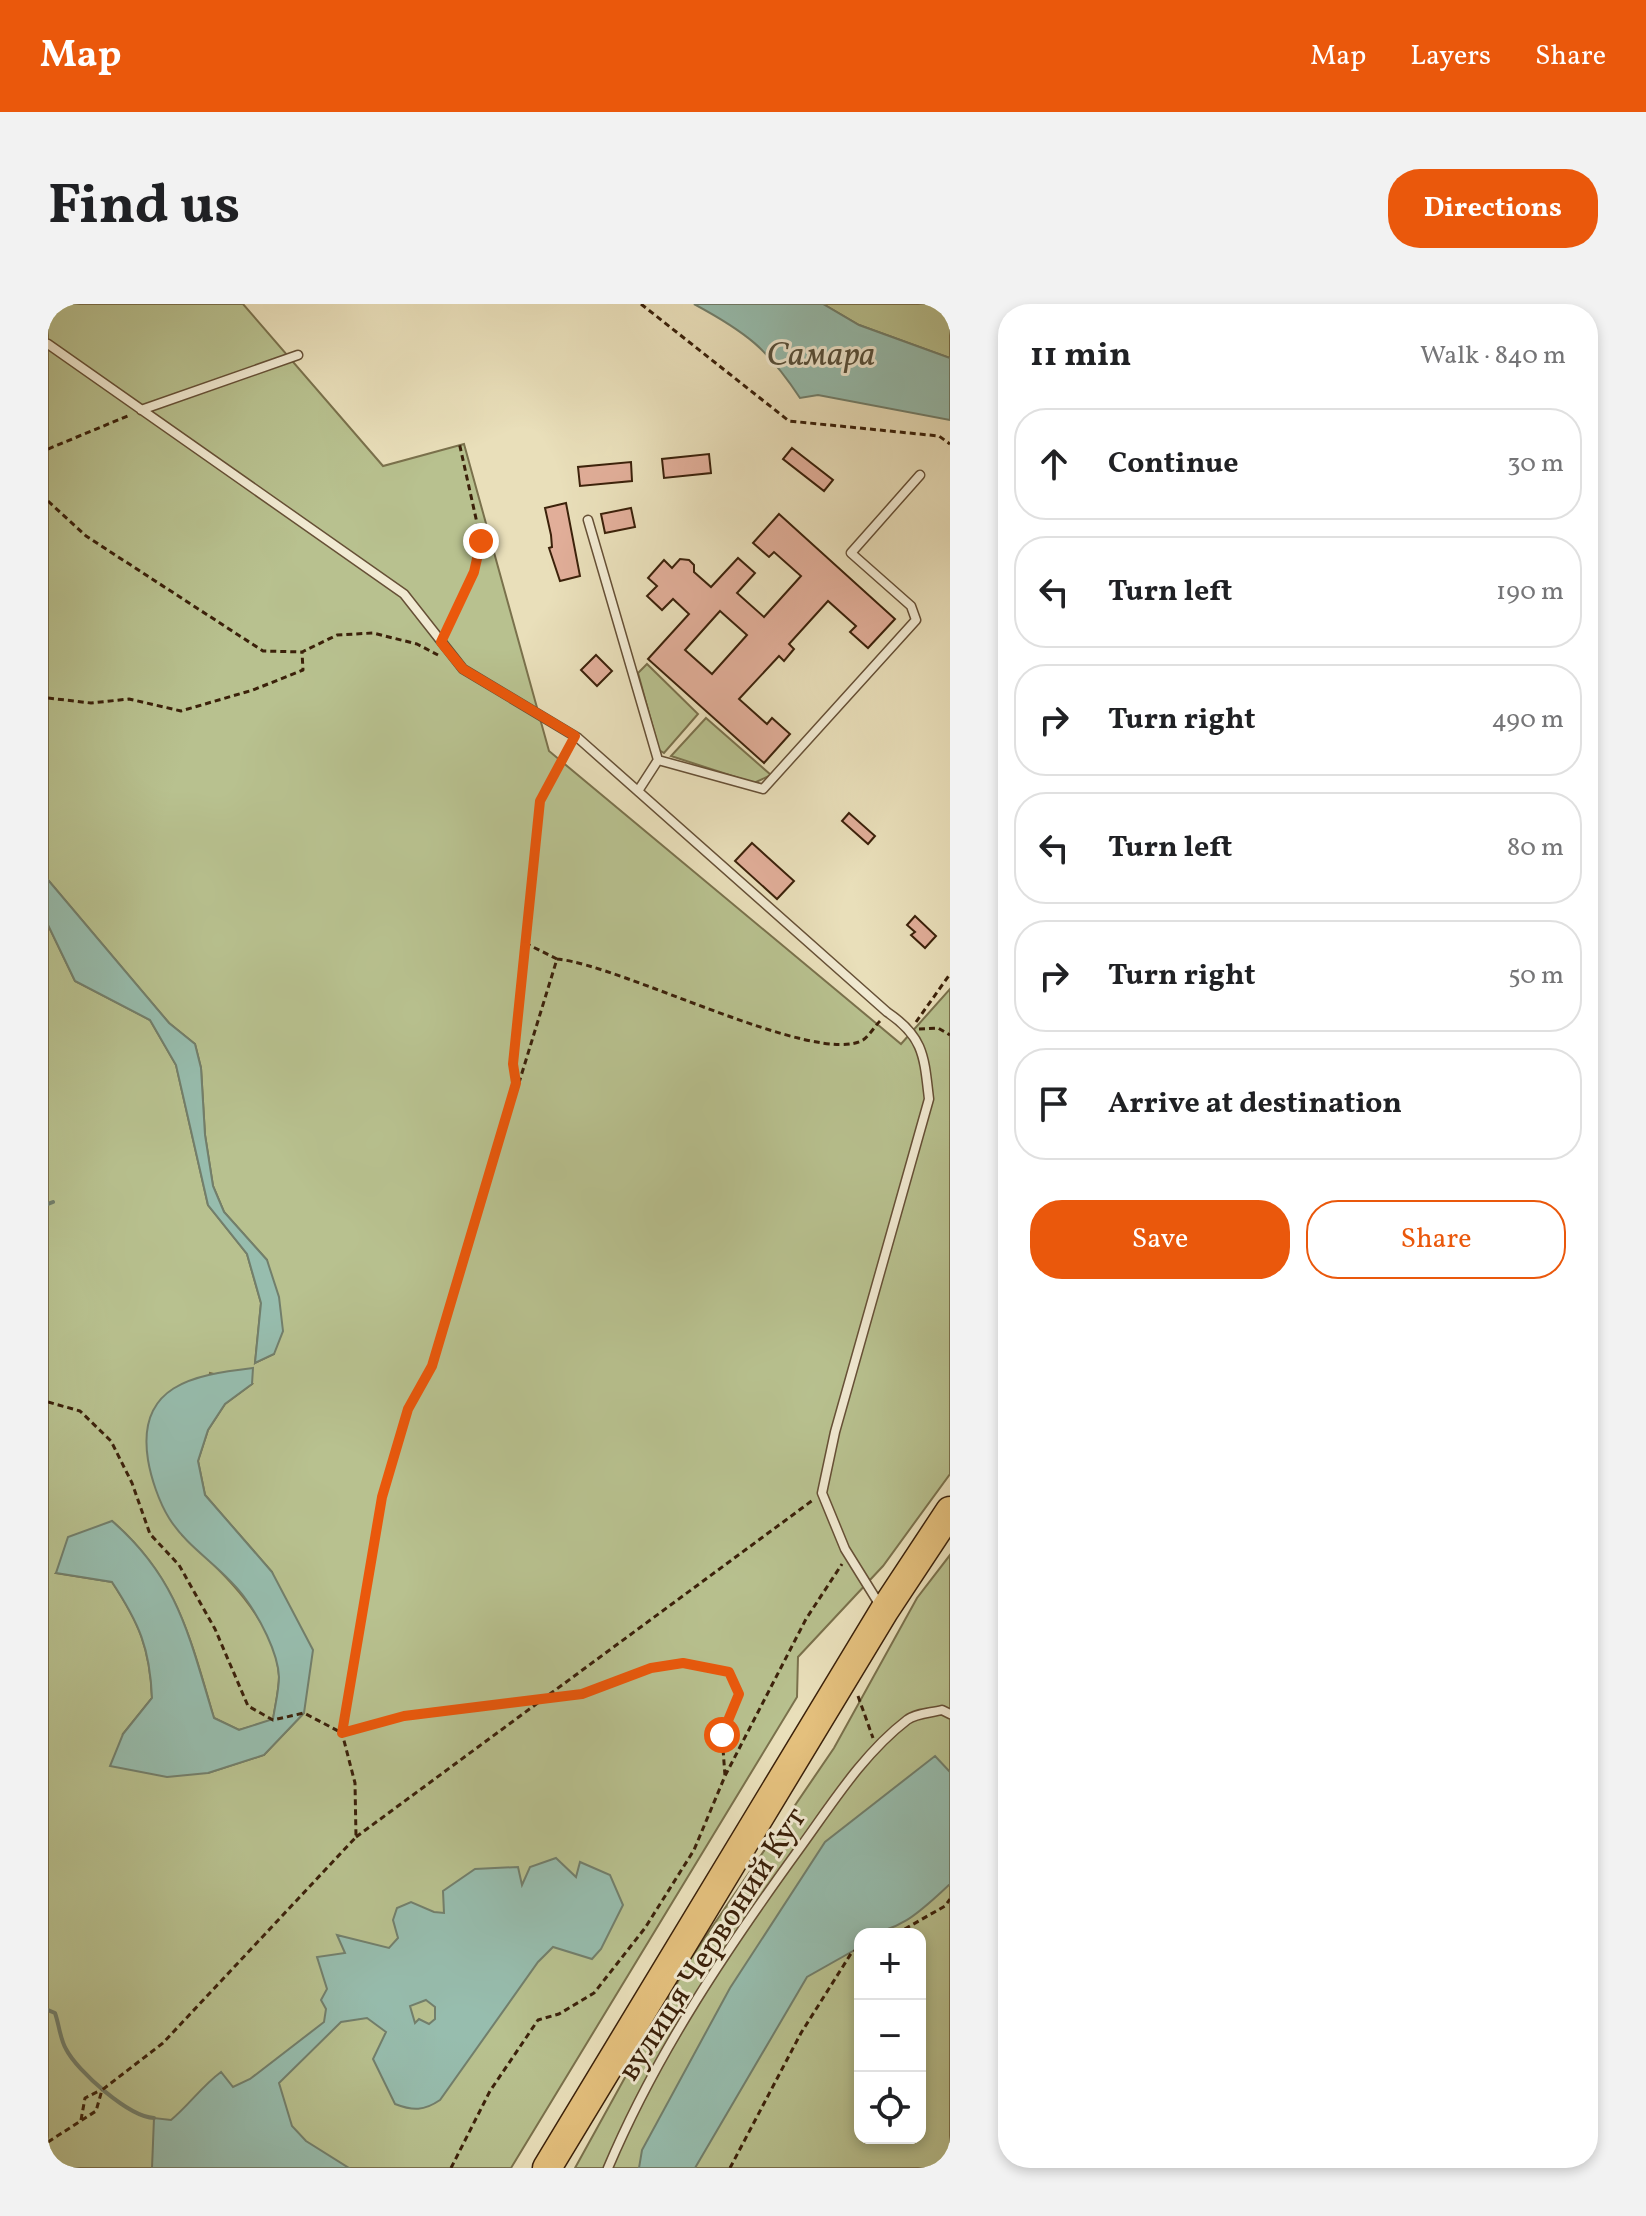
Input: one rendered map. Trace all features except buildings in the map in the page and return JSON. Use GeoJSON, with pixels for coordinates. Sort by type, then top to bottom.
{"type":"FeatureCollection","features":[{"type":"Feature","properties":{"kind":"highway"},"geometry":{"type":"LineString","coordinates":[[547,2168],[884,1611],[950,1511]]}},
{"type":"Feature","properties":{"kind":"lane"},"geometry":{"type":"LineString","coordinates":[[48,344],[404,594],[463,669],[575,736],[887,1012],[911,1029],[925,1064],[929,1099],[835,1432],[822,1493],[848,1555],[884,1611]]}},
{"type":"Feature","properties":{"kind":"lane"},"geometry":{"type":"LineString","coordinates":[[141,410],[298,355]]}},
{"type":"Feature","properties":{"kind":"lane"},"geometry":{"type":"LineString","coordinates":[[658,760],[763,789],[916,620],[911,606],[851,553],[920,475]]}},
{"type":"Feature","properties":{"kind":"lane"},"geometry":{"type":"LineString","coordinates":[[588,520],[658,760],[638,791]]}},
{"type":"Feature","properties":{"kind":"lane","name":"вулиця Червоний Кут"},"geometry":{"type":"LineString","coordinates":[[608,2168],[637,2100],[744,1925],[877,1749],[910,1717],[942,1710],[950,1714]]}},
{"type":"Feature","properties":{"kind":"path"},"geometry":{"type":"LineString","coordinates":[[641,304],[789,421],[939,436],[950,444]]}},
{"type":"Feature","properties":{"kind":"path"},"geometry":{"type":"LineString","coordinates":[[48,449],[141,410]]}},
{"type":"Feature","properties":{"kind":"path"},"geometry":{"type":"LineString","coordinates":[[441,642],[474,572],[481,541],[459,442]]}},
{"type":"Feature","properties":{"kind":"path"},"geometry":{"type":"LineString","coordinates":[[48,501],[86,536],[263,651],[302,652],[337,635],[373,633],[417,644],[463,669]]}},
{"type":"Feature","properties":{"kind":"path"},"geometry":{"type":"LineString","coordinates":[[48,698],[91,703],[129,699],[181,711],[253,690],[303,670],[302,652]]}},
{"type":"Feature","properties":{"kind":"path"},"geometry":{"type":"LineString","coordinates":[[516,1083],[513,1064],[540,801],[575,736]]}},
{"type":"Feature","properties":{"kind":"path"},"geometry":{"type":"LineString","coordinates":[[525,943],[557,959],[606,970],[796,1040],[845,1043],[863,1040],[887,1012]]}},
{"type":"Feature","properties":{"kind":"path"},"geometry":{"type":"LineString","coordinates":[[356,1837],[355,1783],[342,1733],[382,1497],[408,1409],[432,1366],[516,1083],[557,959]]}},
{"type":"Feature","properties":{"kind":"path"},"geometry":{"type":"LineString","coordinates":[[911,1029],[950,974]]}},
{"type":"Feature","properties":{"kind":"path"},"geometry":{"type":"LineString","coordinates":[[911,1029],[938,1028],[950,1035]]}},
{"type":"Feature","properties":{"kind":"path"},"geometry":{"type":"LineString","coordinates":[[48,1402],[80,1411],[111,1441],[132,1483],[150,1534],[179,1565],[222,1642],[248,1706],[273,1720],[304,1713],[342,1733],[404,1716],[582,1694],[651,1668],[683,1663],[729,1672],[739,1694],[722,1735],[725,1776]]}},
{"type":"Feature","properties":{"kind":"path"},"geometry":{"type":"LineString","coordinates":[[81,2122],[85,2098],[102,2090],[172,2034],[356,1837],[822,1493]]}},
{"type":"Feature","properties":{"kind":"path"},"geometry":{"type":"LineString","coordinates":[[451,2168],[490,2091],[538,2020],[559,2014],[594,1993],[645,1928],[694,1850],[725,1776],[806,1619],[848,1555]]}},
{"type":"Feature","properties":{"kind":"path"},"geometry":{"type":"LineString","coordinates":[[854,1684],[877,1749]]}},
{"type":"Feature","properties":{"kind":"path"},"geometry":{"type":"LineString","coordinates":[[908,1928],[948,1907],[950,1899]]}},
{"type":"Feature","properties":{"kind":"path"},"geometry":{"type":"LineString","coordinates":[[730,2168],[801,2033],[854,1951]]}},
{"type":"Feature","properties":{"kind":"path"},"geometry":{"type":"LineString","coordinates":[[48,2142],[96,2111],[102,2090]]}},
{"type":"Feature","properties":{"kind":"shaded area"},"geometry":{"type":"Polygon","coordinates":[[[48,304],[243,304],[383,466],[464,444],[549,751],[901,1044],[950,989],[950,1474],[883,1566],[798,1657],[797,1697],[511,2168],[48,2168],[48,925],[75,981],[150,1020],[176,1065],[208,1205],[247,1254],[261,1303],[255,1363],[274,1354],[267,1260],[224,1212],[213,1186],[205,1135],[201,1068],[195,1044],[169,1023],[48,880],[48,304]],[[210,1373],[182,1535],[229,1580],[257,1616],[268,1636],[276,1656],[279,1676],[273,1720],[239,1730],[214,1718],[189,1636],[167,1587],[134,1542],[112,1521],[56,1573],[112,1582],[136,1624],[146,1650],[152,1698],[123,1734],[208,1773],[264,1755],[304,1713],[272,1572],[205,1495],[198,1461],[208,1430],[225,1404],[252,1384],[210,1373]]]}},
{"type":"Feature","properties":{"kind":"shaded area"},"geometry":{"type":"Polygon","coordinates":[[[823,304],[950,304],[950,358],[859,325],[823,304]]]}},
{"type":"Feature","properties":{"kind":"shaded area"},"geometry":{"type":"Polygon","coordinates":[[[647,664],[698,714],[664,753],[659,750],[638,673],[647,664]]]}},
{"type":"Feature","properties":{"kind":"shaded area"},"geometry":{"type":"Polygon","coordinates":[[[706,718],[771,775],[754,783],[671,756],[706,718]]]}},
{"type":"Feature","properties":{"kind":"shaded area"},"geometry":{"type":"Polygon","coordinates":[[[950,1555],[950,2168],[575,2168],[691,1958],[834,1748],[917,1598],[950,1555]]]}},
{"type":"Feature","properties":{"kind":"water","name":"Самара"},"geometry":{"type":"Polygon","coordinates":[[[694,304],[823,304],[859,325],[950,358],[950,420],[818,395],[800,398],[754,343],[694,304]]]}},
{"type":"Feature","properties":{"kind":"water"},"geometry":{"type":"Polygon","coordinates":[[[48,880],[169,1023],[195,1044],[201,1068],[205,1135],[213,1186],[224,1212],[267,1260],[279,1297],[283,1331],[274,1354],[255,1363],[261,1303],[247,1254],[208,1205],[176,1065],[150,1020],[75,981],[48,925],[48,880]]]}},
{"type":"Feature","properties":{"kind":"water"},"geometry":{"type":"Polygon","coordinates":[[[253,1368],[252,1384],[225,1404],[208,1430],[198,1461],[205,1495],[272,1572],[313,1650],[304,1713],[264,1755],[208,1773],[167,1777],[110,1766],[123,1734],[152,1698],[146,1650],[129,1610],[112,1582],[56,1573],[68,1537],[112,1521],[135,1543],[167,1587],[188,1635],[214,1718],[239,1730],[273,1719],[279,1677],[267,1635],[236,1587],[186,1539],[169,1518],[156,1490],[148,1460],[147,1435],[151,1415],[160,1400],[190,1380],[253,1368]]]}},
{"type":"Feature","properties":{"kind":"water"},"geometry":{"type":"Polygon","coordinates":[[[935,1756],[950,1772],[950,1884],[920,1911],[898,1925],[891,1928],[854,1928],[854,1950],[807,1977],[695,2168],[639,2168],[642,2150],[730,1988],[825,1842],[935,1756]]]}},
{"type":"Feature","properties":{"kind":"water"},"geometry":{"type":"Polygon","coordinates":[[[556,1858],[576,1877],[580,1862],[610,1875],[623,1905],[601,1949],[592,1959],[553,1947],[538,1962],[440,2100],[418,2109],[395,2104],[373,2059],[386,2032],[367,2018],[341,2022],[279,2083],[292,2126],[306,2141],[349,2168],[152,2168],[154,2118],[171,2120],[221,2072],[233,2087],[250,2079],[324,2022],[326,2009],[321,2000],[327,1989],[317,1957],[345,1953],[337,1935],[389,1948],[398,1938],[393,1920],[397,1908],[411,1902],[444,1913],[443,1891],[475,1869],[518,1867],[522,1885],[530,1867],[556,1858]],[[426,2000],[410,2006],[415,2023],[419,2019],[429,2024],[435,2019],[435,2007],[426,2000]]]}},
{"type":"Feature","properties":{"kind":"waterway"},"geometry":{"type":"LineString","coordinates":[[48,1204],[53,1202]]}},
{"type":"Feature","properties":{"kind":"waterway"},"geometry":{"type":"LineString","coordinates":[[48,2010],[55,2013],[64,2045],[81,2069],[118,2102],[143,2116],[154,2118]]}},
{"type":"Feature","properties":{"kind":"route"},"geometry":{"type":"LineString","coordinates":[[481,541],[474,572],[441,642],[463,669],[575,736],[540,801],[513,1064],[516,1083],[432,1366],[408,1409],[382,1497],[342,1733],[404,1716],[582,1694],[651,1668],[683,1663],[729,1672],[739,1694],[722,1735]]}}]}
